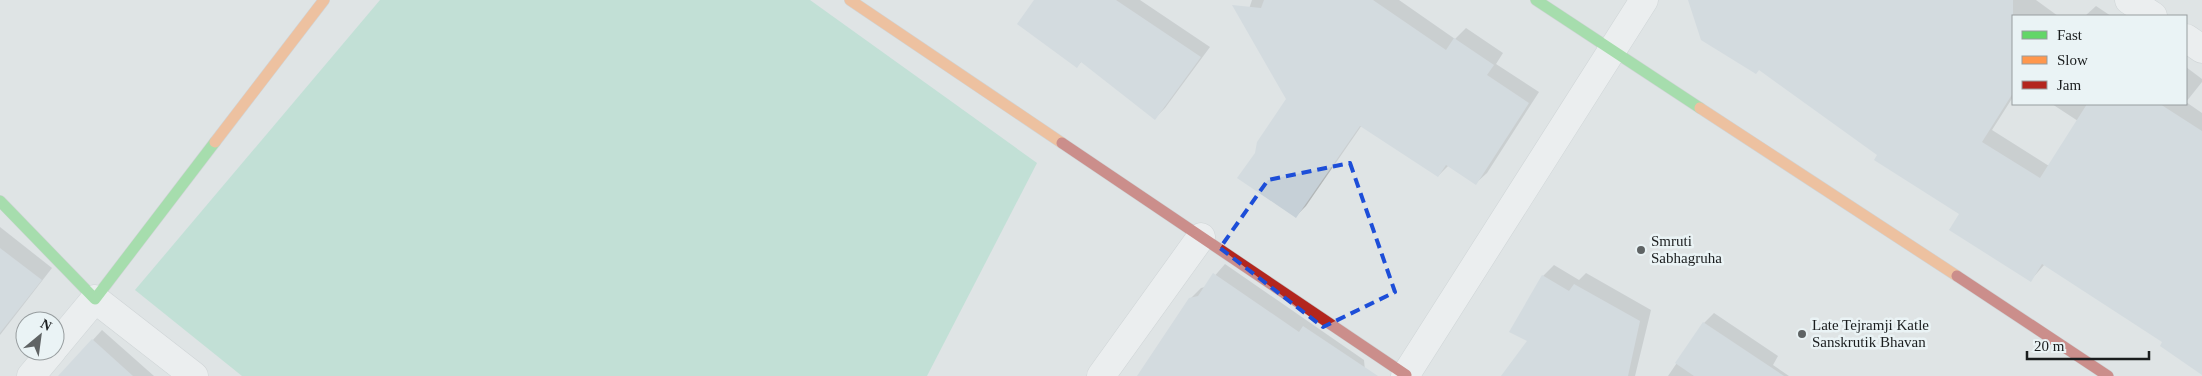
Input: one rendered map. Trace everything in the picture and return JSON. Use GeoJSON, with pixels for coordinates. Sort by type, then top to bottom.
{"type":"FeatureCollection","features":[{"type":"Feature","properties":{"kind":"street"},"geometry":{"type":"LineString","coordinates":[[65,335],[96,299],[324,0]]}},
{"type":"Feature","properties":{"kind":"street"},"geometry":{"type":"LineString","coordinates":[[1536,0],[2108,376]]}},
{"type":"Feature","properties":{"kind":"street"},"geometry":{"type":"LineString","coordinates":[[857,2],[1405,375],[1644,0]]}},
{"type":"Feature","properties":{"kind":"street"},"geometry":{"type":"LineString","coordinates":[[2129,0],[2152,15]]}},
{"type":"Feature","properties":{"kind":"street"},"geometry":{"type":"LineString","coordinates":[[2187,39],[2202,49]]}},
{"type":"Feature","properties":{"kind":"street"},"geometry":{"type":"LineString","coordinates":[[0,201],[96,299],[194,376]]}},
{"type":"Feature","properties":{"kind":"street"},"geometry":{"type":"LineString","coordinates":[[1101,376],[1201,237]]}},
{"type":"Feature","properties":{"kind":"street"},"geometry":{"type":"LineString","coordinates":[[31,376],[44,361]]}},
{"type":"Feature","properties":{"kind":"highlighted area"},"geometry":{"type":"Polygon","coordinates":[[[1350,163],[1395,292],[1323,327],[1220,248],[1268,180],[1350,163]]]}},
{"type":"Feature","properties":{"kind":"green space"},"geometry":{"type":"Polygon","coordinates":[[[380,0],[810,0],[1037,163],[927,376],[242,376],[135,290],[380,0]]]}},
{"type":"Feature","properties":{"kind":"building"},"geometry":{"type":"Polygon","coordinates":[[[1034,0],[1116,0],[1201,57],[1155,120],[1081,62],[1077,68],[1017,24],[1034,0]]]}},
{"type":"Feature","properties":{"kind":"building"},"geometry":{"type":"Polygon","coordinates":[[[1264,0],[1373,0],[1446,50],[1454,38],[1494,65],[1487,75],[1529,103],[1476,185],[1446,165],[1438,177],[1360,126],[1296,218],[1237,178],[1255,153],[1257,142],[1286,99],[1232,5],[1261,8],[1264,0]]]}},
{"type":"Feature","properties":{"kind":"building"},"geometry":{"type":"Polygon","coordinates":[[[1688,0],[2013,0],[2012,95],[1982,142],[2040,178],[2086,105],[2162,105],[2202,131],[2202,375],[2160,346],[2162,342],[2042,264],[2031,282],[1949,230],[1959,214],[1874,160],[1877,155],[1759,70],[1756,74],[1701,40],[1688,0]]]}},
{"type":"Feature","properties":{"kind":"building"},"geometry":{"type":"Polygon","coordinates":[[[0,248],[42,280],[17,311],[15,311],[15,314],[0,333],[0,248]]]}},
{"type":"Feature","properties":{"kind":"building"},"geometry":{"type":"Polygon","coordinates":[[[1213,273],[1299,332],[1303,326],[1378,376],[1137,376],[1189,298],[1198,296],[1213,273]]]}},
{"type":"Feature","properties":{"kind":"building"},"geometry":{"type":"Polygon","coordinates":[[[1542,275],[1569,291],[1574,284],[1640,321],[1628,376],[1501,376],[1527,341],[1509,332],[1542,275]]]}},
{"type":"Feature","properties":{"kind":"building"},"geometry":{"type":"Polygon","coordinates":[[[1703,322],[1784,376],[1694,376],[1675,363],[1703,322]]]}},
{"type":"Feature","properties":{"kind":"building"},"geometry":{"type":"Polygon","coordinates":[[[92,339],[133,376],[58,376],[92,339]]]}},
{"type":"Feature","properties":{"kind":"traffic: fast"},"geometry":{"type":"LineString","coordinates":[[1536,0],[1700,108]]}},
{"type":"Feature","properties":{"kind":"traffic: fast"},"geometry":{"type":"LineString","coordinates":[[0,201],[95,299],[215,142]]}},
{"type":"Feature","properties":{"kind":"traffic: slow"},"geometry":{"type":"LineString","coordinates":[[215,142],[324,0]]}},
{"type":"Feature","properties":{"kind":"traffic: slow"},"geometry":{"type":"LineString","coordinates":[[850,0],[1062,143]]}},
{"type":"Feature","properties":{"kind":"traffic: slow"},"geometry":{"type":"LineString","coordinates":[[1700,108],[1957,276]]}},
{"type":"Feature","properties":{"kind":"traffic: jam"},"geometry":{"type":"LineString","coordinates":[[1062,143],[1406,375]]}},
{"type":"Feature","properties":{"kind":"traffic: jam"},"geometry":{"type":"LineString","coordinates":[[1957,276],[2108,376]]}},
{"type":"Feature","properties":{"kind":"place","name":"Smruti Sabhagruha"},"geometry":{"type":"Point","coordinates":[1641,250]}},
{"type":"Feature","properties":{"kind":"place","name":"Late Tejramji Katle Sanskrutik Bhavan"},"geometry":{"type":"Point","coordinates":[1802,334]}}]}
